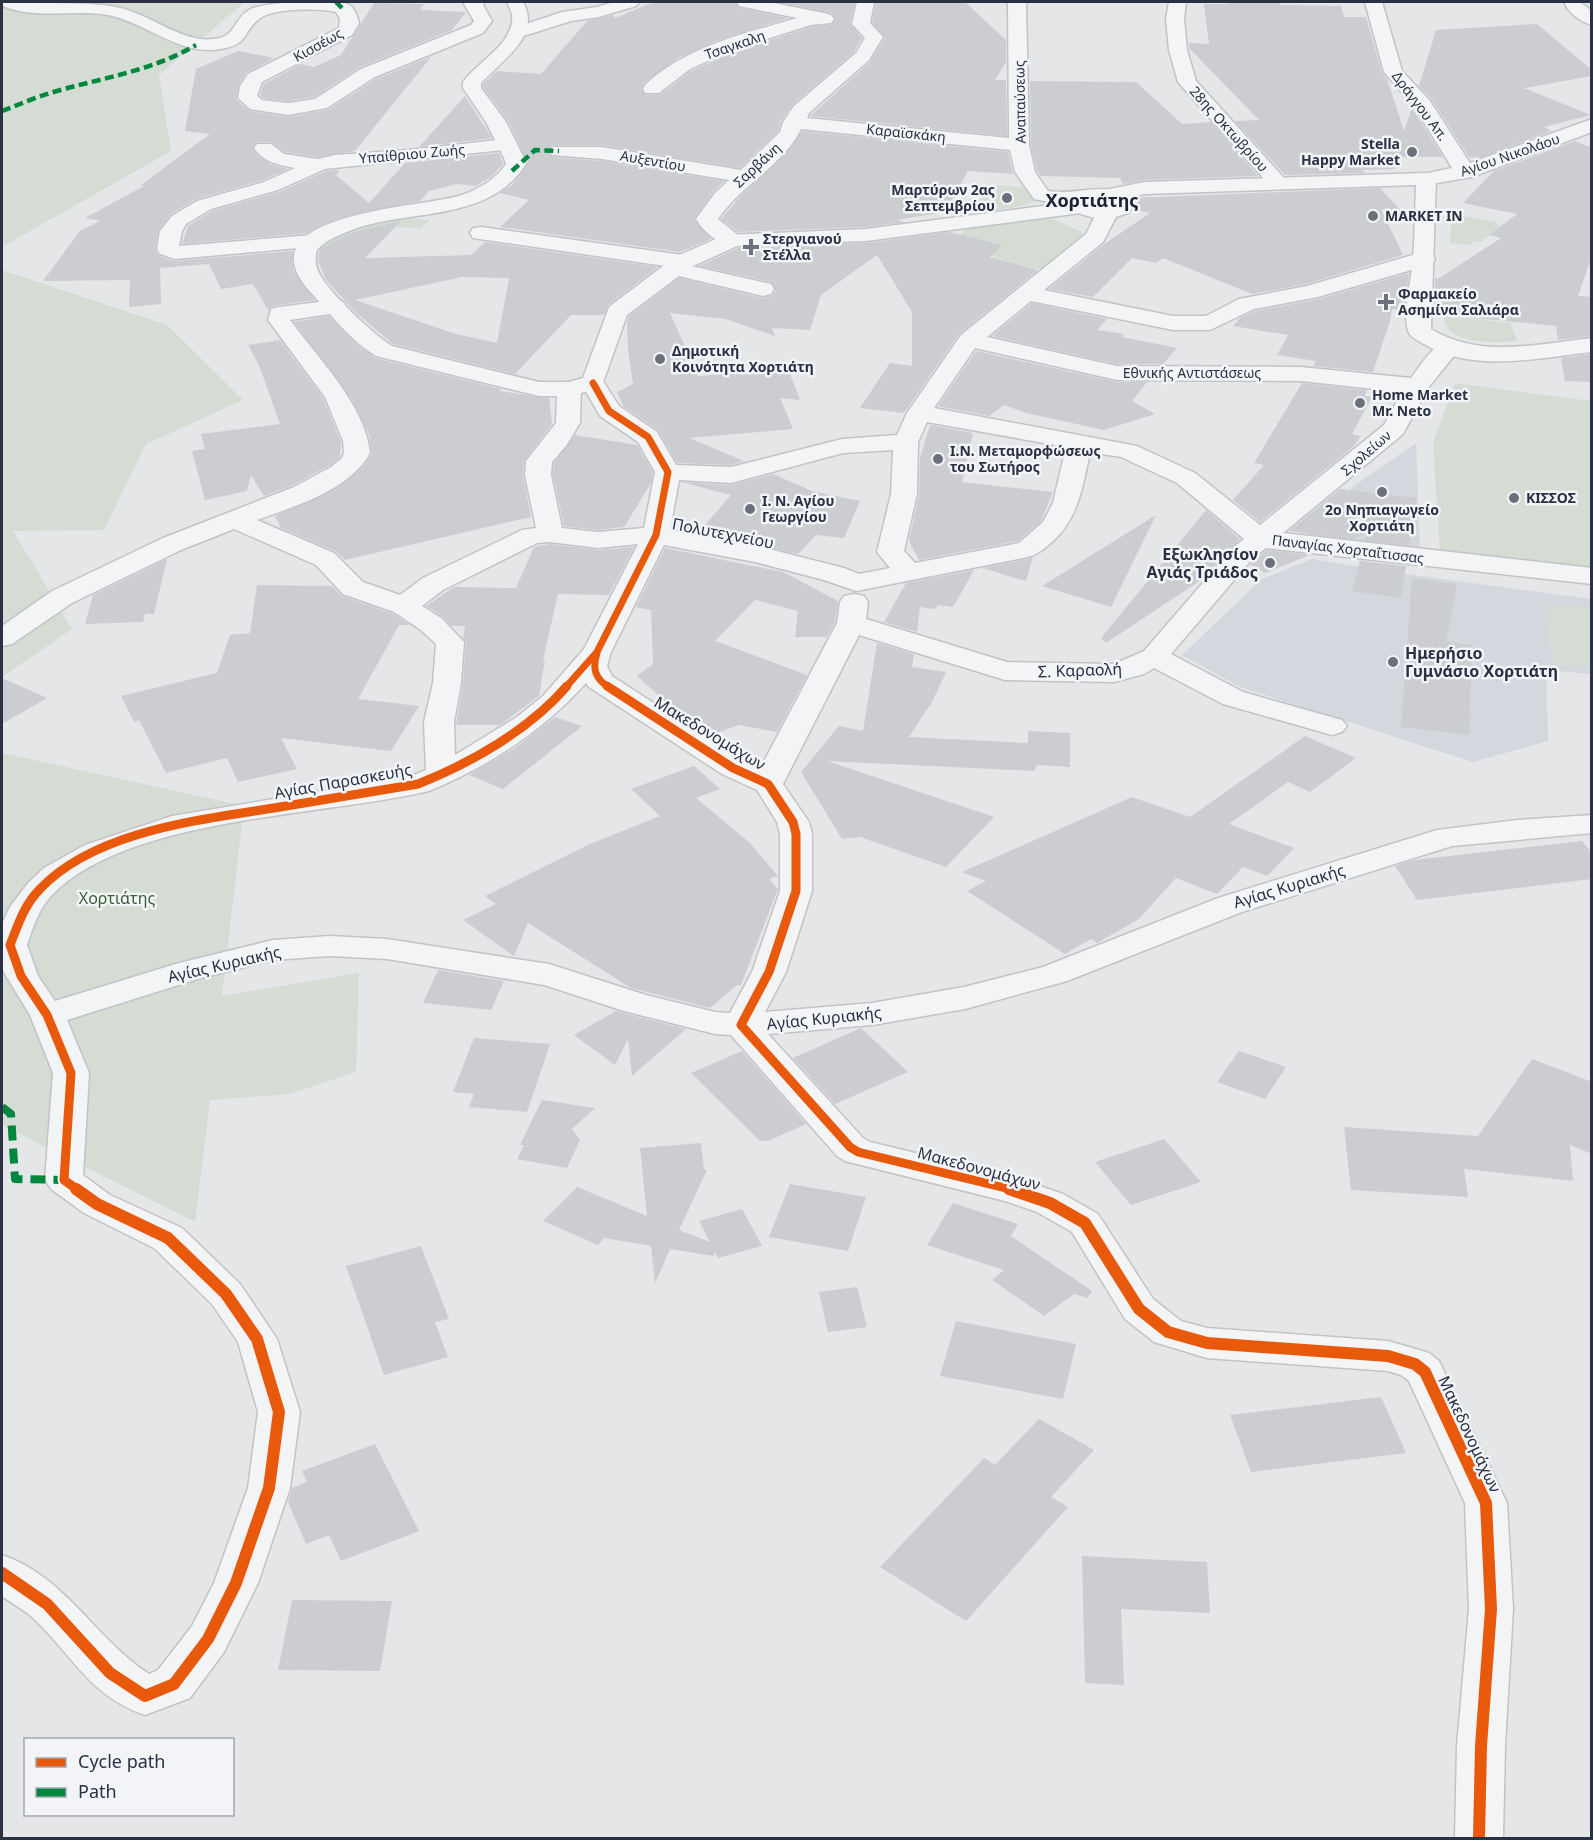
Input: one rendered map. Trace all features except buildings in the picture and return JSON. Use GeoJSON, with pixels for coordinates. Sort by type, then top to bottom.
{"type":"FeatureCollection","features":[{"type":"Feature","properties":{"kind":"street","name":"Κισσέως"},"geometry":{"type":"LineString","coordinates":[[10,3],[27,7],[105,9],[130,15],[196,45],[234,39],[241,35],[252,15],[263,10],[306,5],[342,8],[350,24],[346,31],[255,78],[249,86],[247,98],[257,105],[288,109],[320,104],[368,73],[477,29],[483,21],[481,14],[473,4],[477,2]]}},
{"type":"Feature","properties":{"kind":"street"},"geometry":{"type":"LineString","coordinates":[[515,2],[520,13],[517,33],[499,57],[472,82],[472,88],[496,122],[516,164],[511,172],[488,191],[464,201],[349,224],[312,241],[305,250],[305,271],[335,307],[366,340],[384,351],[539,389],[581,386],[609,411],[648,437],[668,472],[732,475],[842,446],[906,441]]}},
{"type":"Feature","properties":{"kind":"street"},"geometry":{"type":"LineString","coordinates":[[517,33],[568,16],[599,12],[630,2]]}},
{"type":"Feature","properties":{"kind":"street"},"geometry":{"type":"LineString","coordinates":[[745,2],[861,24],[866,2]]}},
{"type":"Feature","properties":{"kind":"street","name":"Αναπαύσεως"},"geometry":{"type":"LineString","coordinates":[[1017,2],[1019,145],[1025,172],[1041,195],[1080,203]]}},
{"type":"Feature","properties":{"kind":"street","name":"28ης Οκτωβρίου"},"geometry":{"type":"LineString","coordinates":[[1177,2],[1175,19],[1178,50],[1187,82],[1278,183]]}},
{"type":"Feature","properties":{"kind":"street","name":"Δράγγου Απ."},"geometry":{"type":"LineString","coordinates":[[1372,2],[1393,72],[1423,105],[1440,129],[1465,173]]}},
{"type":"Feature","properties":{"kind":"street"},"geometry":{"type":"LineString","coordinates":[[1572,2],[1592,20]]}},
{"type":"Feature","properties":{"kind":"street","name":"Τσαγκαλη"},"geometry":{"type":"LineString","coordinates":[[652,88],[660,79],[704,55],[809,20],[825,19]]}},
{"type":"Feature","properties":{"kind":"street","name":"Σαρβάνη"},"geometry":{"type":"LineString","coordinates":[[733,240],[711,226],[707,219],[722,197],[747,177],[789,134],[793,122],[806,105],[863,56],[874,37],[861,24]]}},
{"type":"Feature","properties":{"kind":"street","name":"Καραϊσκάκη"},"geometry":{"type":"LineString","coordinates":[[793,122],[1019,145]]}},
{"type":"Feature","properties":{"kind":"street","name":"Αγίου Νικολάου"},"geometry":{"type":"LineString","coordinates":[[1426,179],[1465,173],[1543,146],[1592,125]]}},
{"type":"Feature","properties":{"kind":"street","name":"Υπαίθριου Ζωής"},"geometry":{"type":"LineString","coordinates":[[312,241],[175,253],[168,249],[171,231],[179,220],[204,205],[270,186],[318,165],[335,161],[409,156],[506,145]]}},
{"type":"Feature","properties":{"kind":"street","name":"Υπαίθριου Ζωής"},"geometry":{"type":"LineString","coordinates":[[264,148],[279,159],[318,165]]}},
{"type":"Feature","properties":{"kind":"street","name":"Αυξεντίου"},"geometry":{"type":"LineString","coordinates":[[559,152],[602,153],[747,177]]}},
{"type":"Feature","properties":{"kind":"street"},"geometry":{"type":"LineString","coordinates":[[550,534],[538,475],[539,461],[557,441],[568,423],[581,386],[617,312],[679,265],[733,240],[866,235],[1080,203],[1093,212],[1107,203],[1145,188],[1426,179],[1424,259],[1419,310],[1420,332],[1432,341],[1474,354],[1502,354],[1592,345]]}},
{"type":"Feature","properties":{"kind":"street"},"geometry":{"type":"LineString","coordinates":[[907,571],[891,552],[904,494],[906,441],[919,413],[969,340],[1095,237],[1107,203]]}},
{"type":"Feature","properties":{"kind":"street"},"geometry":{"type":"LineString","coordinates":[[481,233],[596,248],[679,265],[763,289]]}},
{"type":"Feature","properties":{"kind":"street"},"geometry":{"type":"LineString","coordinates":[[1027,293],[1173,323],[1210,323],[1247,304],[1310,292],[1424,259]]}},
{"type":"Feature","properties":{"kind":"street"},"geometry":{"type":"LineString","coordinates":[[2,638],[63,597],[172,544],[266,509],[326,481],[355,458],[357,452],[355,442],[337,397],[279,320],[279,314],[335,307]]}},
{"type":"Feature","properties":{"kind":"street","name":"Εθνικής Αντιστάσεως"},"geometry":{"type":"LineString","coordinates":[[969,340],[1117,374],[1301,374],[1418,386]]}},
{"type":"Feature","properties":{"kind":"street","name":"Σχολείων"},"geometry":{"type":"LineString","coordinates":[[1261,539],[1394,429],[1418,386],[1449,347]]}},
{"type":"Feature","properties":{"kind":"street","name":"Παναγίας Χορταΐτισσας"},"geometry":{"type":"LineString","coordinates":[[919,413],[1128,451],[1186,478],[1261,539],[1592,576]]}},
{"type":"Feature","properties":{"kind":"street","name":"Πολυτεχνείου"},"geometry":{"type":"LineString","coordinates":[[404,606],[433,584],[531,536],[550,534],[598,540],[656,535],[757,554],[856,583],[907,571],[1028,549],[1054,526],[1066,502],[1080,441]]}},
{"type":"Feature","properties":{"kind":"street","name":"Αγίας Παρασκευής"},"geometry":{"type":"LineString","coordinates":[[2,1573],[47,1604],[110,1673],[145,1696],[174,1684],[208,1639],[236,1583],[269,1488],[279,1412],[257,1339],[226,1294],[168,1238],[97,1204],[64,1180],[71,1073],[47,1015],[21,976],[10,945],[26,906],[50,880],[87,855],[145,834],[183,824],[418,784],[441,775],[527,723],[553,702],[597,652],[656,535],[668,472]]}},
{"type":"Feature","properties":{"kind":"street"},"geometry":{"type":"LineString","coordinates":[[234,520],[325,559],[353,588],[404,606],[431,624],[450,642],[447,683],[439,722],[441,775]]}},
{"type":"Feature","properties":{"kind":"street","name":"Σ. Καραολή"},"geometry":{"type":"LineString","coordinates":[[851,623],[1005,671],[1114,673],[1134,668],[1154,657],[1243,553],[1261,539]]}},
{"type":"Feature","properties":{"kind":"street"},"geometry":{"type":"LineString","coordinates":[[768,784],[851,623],[856,583]]}},
{"type":"Feature","properties":{"kind":"street","name":"Μακεδονομάχων"},"geometry":{"type":"LineString","coordinates":[[597,652],[593,666],[599,681],[733,768],[768,784],[793,822],[796,834],[795,891],[769,972],[741,1025],[850,1147],[858,1152],[1014,1190],[1050,1203],[1085,1223],[1139,1309],[1168,1332],[1207,1343],[1388,1356],[1414,1365],[1425,1372],[1486,1503],[1491,1609],[1481,1746],[1479,1839]]}},
{"type":"Feature","properties":{"kind":"street"},"geometry":{"type":"LineString","coordinates":[[1154,657],[1233,698],[1332,726]]}},
{"type":"Feature","properties":{"kind":"street","name":"Αγίας Κυριακής"},"geometry":{"type":"LineString","coordinates":[[47,1015],[191,970],[273,950],[330,946],[387,949],[549,975],[636,1003],[715,1023],[741,1025],[872,1014],[965,998],[1055,974],[1230,905],[1448,837],[1592,824]]}},
{"type":"Feature","properties":{"kind":"shaded area","name":"2ο Νηπιαγωγείο Χορτιάτη"},"geometry":{"type":"Polygon","coordinates":[[[1416,443],[1420,551],[1312,539],[1298,525],[1416,443]]]}},
{"type":"Feature","properties":{"kind":"shaded area","name":"Ημερήσιο Γυμνάσιο Χορτιάτη"},"geometry":{"type":"Polygon","coordinates":[[[1312,559],[1591,599],[1591,674],[1546,670],[1548,741],[1473,762],[1240,687],[1182,655],[1262,579],[1312,559]]]}},
{"type":"Feature","properties":{"kind":"green space"},"geometry":{"type":"Polygon","coordinates":[[[2,2],[245,2],[159,75],[171,151],[2,247],[2,2]]]}},
{"type":"Feature","properties":{"kind":"green space"},"geometry":{"type":"Polygon","coordinates":[[[989,185],[1024,187],[1035,201],[1027,205],[990,211],[976,204],[990,188],[989,185]]]}},
{"type":"Feature","properties":{"kind":"green space"},"geometry":{"type":"Polygon","coordinates":[[[1452,214],[1496,222],[1500,227],[1482,241],[1474,241],[1470,245],[1450,243],[1452,214]]]}},
{"type":"Feature","properties":{"kind":"green space"},"geometry":{"type":"Polygon","coordinates":[[[1039,215],[1047,216],[1082,232],[1083,237],[1047,270],[1022,266],[1001,259],[959,238],[963,230],[1039,215]]]}},
{"type":"Feature","properties":{"kind":"green space"},"geometry":{"type":"Polygon","coordinates":[[[407,218],[430,220],[420,228],[396,227],[395,225],[351,233],[343,251],[318,250],[335,235],[346,229],[371,222],[407,218]]]}},
{"type":"Feature","properties":{"kind":"green space"},"geometry":{"type":"Polygon","coordinates":[[[2,270],[167,325],[243,400],[146,444],[104,530],[13,531],[72,629],[2,677],[2,270]]]}},
{"type":"Feature","properties":{"kind":"green space"},"geometry":{"type":"Polygon","coordinates":[[[1443,315],[1511,323],[1517,341],[1484,342],[1461,337],[1446,325],[1443,315]]]}},
{"type":"Feature","properties":{"kind":"green space","name":"ΚΙΣΣΟΣ"},"geometry":{"type":"Polygon","coordinates":[[[1455,383],[1591,401],[1591,569],[1440,552],[1433,443],[1455,383]]]}},
{"type":"Feature","properties":{"kind":"green space"},"geometry":{"type":"Polygon","coordinates":[[[1547,604],[1591,608],[1591,668],[1552,664],[1547,604]]]}},
{"type":"Feature","properties":{"kind":"green space","name":"Χορτιάτης"},"geometry":{"type":"Polygon","coordinates":[[[2,753],[244,806],[222,996],[359,973],[356,1072],[290,1094],[210,1100],[195,1222],[2,1125],[2,753]]]}},
{"type":"Feature","properties":{"kind":"marked path"},"geometry":{"type":"LineString","coordinates":[[336,2],[342,8]]}},
{"type":"Feature","properties":{"kind":"marked path"},"geometry":{"type":"LineString","coordinates":[[2,111],[50,93],[125,75],[162,63],[196,45]]}},
{"type":"Feature","properties":{"kind":"marked path"},"geometry":{"type":"LineString","coordinates":[[512,171],[535,150],[559,151]]}},
{"type":"Feature","properties":{"kind":"marked path"},"geometry":{"type":"LineString","coordinates":[[2,1107],[11,1114],[15,1179],[64,1180]]}},
{"type":"Feature","properties":{"kind":"cycle path"},"geometry":{"type":"LineString","coordinates":[[2,1573],[47,1604],[110,1673],[145,1696],[174,1684],[208,1639],[236,1583],[269,1488],[279,1412],[257,1339],[226,1294],[168,1238],[97,1204],[64,1180],[71,1073],[47,1015],[21,976],[10,945],[19,921],[39,890],[75,862],[96,852],[140,835],[183,823],[418,784],[441,775],[477,755],[527,723],[553,702],[597,652],[656,535],[668,472],[648,437],[609,411],[593,383]]}},
{"type":"Feature","properties":{"kind":"cycle path"},"geometry":{"type":"LineString","coordinates":[[597,653],[593,666],[599,681],[733,768],[768,784],[793,822],[796,834],[796,891],[769,972],[741,1025],[850,1147],[858,1152],[1014,1190],[1050,1203],[1085,1223],[1139,1309],[1168,1332],[1207,1343],[1388,1356],[1415,1364],[1425,1372],[1486,1503],[1491,1609],[1481,1746],[1479,1838]]}},
{"type":"Feature","properties":{"kind":"place","name":"Stella Happy Market"},"geometry":{"type":"Point","coordinates":[1412,152]}},
{"type":"Feature","properties":{"kind":"place","name":"Μαρτύρων 2ας Σεπτεμβρίου"},"geometry":{"type":"Point","coordinates":[1007,198]}},
{"type":"Feature","properties":{"kind":"place","name":"MARKET IN"},"geometry":{"type":"Point","coordinates":[1373,216]}},
{"type":"Feature","properties":{"kind":"place","name":"Στεργιανού Στέλλα"},"geometry":{"type":"Point","coordinates":[751,247]}},
{"type":"Feature","properties":{"kind":"place","name":"Φαρμακείο Ασημίνα Σαλιάρα"},"geometry":{"type":"Point","coordinates":[1386,302]}},
{"type":"Feature","properties":{"kind":"place","name":"Δημοτική Κοινότητα Χορτιάτη"},"geometry":{"type":"Point","coordinates":[660,359]}},
{"type":"Feature","properties":{"kind":"place","name":"Home Market Mr. Neto"},"geometry":{"type":"Point","coordinates":[1360,403]}},
{"type":"Feature","properties":{"kind":"place","name":"I.N. Μεταμορφώσεως του Σωτήρος"},"geometry":{"type":"Point","coordinates":[938,459]}},
{"type":"Feature","properties":{"kind":"place","name":"2ο Νηπιαγωγείο Χορτιάτη"},"geometry":{"type":"Point","coordinates":[1382,492]}},
{"type":"Feature","properties":{"kind":"place","name":"ΚΙΣΣΟΣ"},"geometry":{"type":"Point","coordinates":[1514,498]}},
{"type":"Feature","properties":{"kind":"place","name":"Ι. Ν. Αγίου Γεωργίου"},"geometry":{"type":"Point","coordinates":[750,509]}},
{"type":"Feature","properties":{"kind":"place","name":"Εξωκλησίον Αγιάς Τριάδος"},"geometry":{"type":"Point","coordinates":[1270,563]}},
{"type":"Feature","properties":{"kind":"place","name":"Ημερήσιο Γυμνάσιο Χορτιάτη"},"geometry":{"type":"Point","coordinates":[1393,662]}},
{"type":"Feature","properties":{"kind":"district","name":"Χορτιάτης"},"geometry":{"type":"Point","coordinates":[1092,201]}}]}
